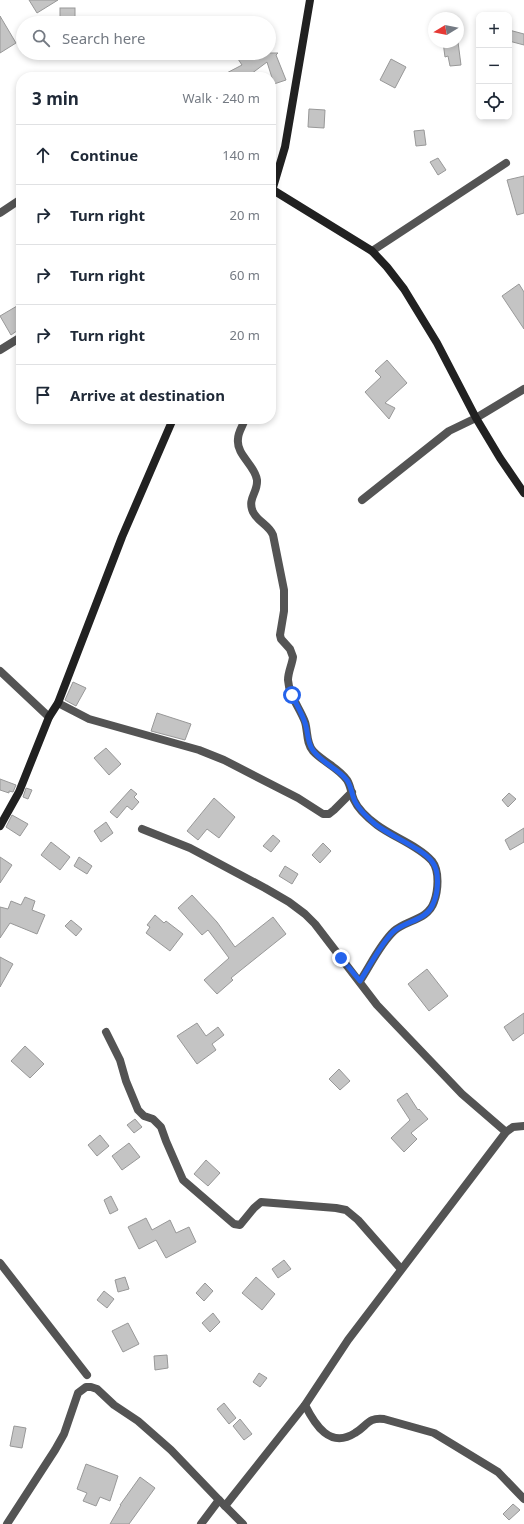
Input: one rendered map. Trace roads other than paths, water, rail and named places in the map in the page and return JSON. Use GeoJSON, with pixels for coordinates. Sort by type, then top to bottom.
{"type":"FeatureCollection","features":[{"type":"Feature","properties":{"kind":"street"},"geometry":{"type":"LineString","coordinates":[[276,178],[285,147],[310,0]]}},
{"type":"Feature","properties":{"kind":"street"},"geometry":{"type":"LineString","coordinates":[[372,251],[506,163]]}},
{"type":"Feature","properties":{"kind":"street"},"geometry":{"type":"LineString","coordinates":[[276,194],[372,251],[387,267],[404,289],[437,343],[476,418],[500,458],[524,493]]}},
{"type":"Feature","properties":{"kind":"street"},"geometry":{"type":"LineString","coordinates":[[0,213],[16,202]]}},
{"type":"Feature","properties":{"kind":"street"},"geometry":{"type":"LineString","coordinates":[[0,350],[16,340]]}},
{"type":"Feature","properties":{"kind":"street"},"geometry":{"type":"LineString","coordinates":[[362,500],[448,431],[476,418],[524,389]]}},
{"type":"Feature","properties":{"kind":"street"},"geometry":{"type":"LineString","coordinates":[[0,826],[18,792],[49,717],[58,703],[122,537],[171,424]]}},
{"type":"Feature","properties":{"kind":"street"},"geometry":{"type":"LineString","coordinates":[[243,424],[238,442],[241,452],[253,468],[257,484],[251,500],[251,506],[256,518],[270,528],[273,535],[284,590],[284,611],[280,635],[293,657],[288,680],[289,688],[305,721],[308,740],[312,749],[346,779],[355,802],[376,824],[393,836],[415,848],[432,862],[436,870],[437,880],[435,899],[431,909],[422,916],[400,926],[393,932],[360,981]]}},
{"type":"Feature","properties":{"kind":"street"},"geometry":{"type":"LineString","coordinates":[[0,671],[49,717]]}},
{"type":"Feature","properties":{"kind":"street"},"geometry":{"type":"LineString","coordinates":[[58,703],[89,719],[199,750],[224,760],[298,798],[323,814],[329,814],[352,792]]}},
{"type":"Feature","properties":{"kind":"street"},"geometry":{"type":"LineString","coordinates":[[142,829],[190,848],[265,888],[289,902],[305,914],[315,924],[377,1005],[396,1026],[462,1094],[506,1132]]}},
{"type":"Feature","properties":{"kind":"street"},"geometry":{"type":"LineString","coordinates":[[106,1032],[120,1060],[126,1081],[138,1110],[144,1116],[153,1119],[161,1127],[168,1147],[184,1180],[234,1224],[240,1225],[261,1202],[346,1210],[358,1220],[401,1269]]}},
{"type":"Feature","properties":{"kind":"street"},"geometry":{"type":"LineString","coordinates":[[201,1524],[222,1503],[305,1405],[348,1340],[506,1132],[513,1127],[524,1126]]}},
{"type":"Feature","properties":{"kind":"street"},"geometry":{"type":"LineString","coordinates":[[0,1263],[87,1375]]}},
{"type":"Feature","properties":{"kind":"street"},"geometry":{"type":"LineString","coordinates":[[7,1524],[55,1450],[64,1434],[78,1393],[86,1387],[97,1389],[114,1405],[138,1420],[157,1436],[243,1524]]}},
{"type":"Feature","properties":{"kind":"street"},"geometry":{"type":"LineString","coordinates":[[305,1405],[312,1420],[319,1428],[336,1438],[344,1438],[355,1433],[369,1421],[378,1418],[384,1418],[434,1433],[498,1472],[524,1499]]}}]}
